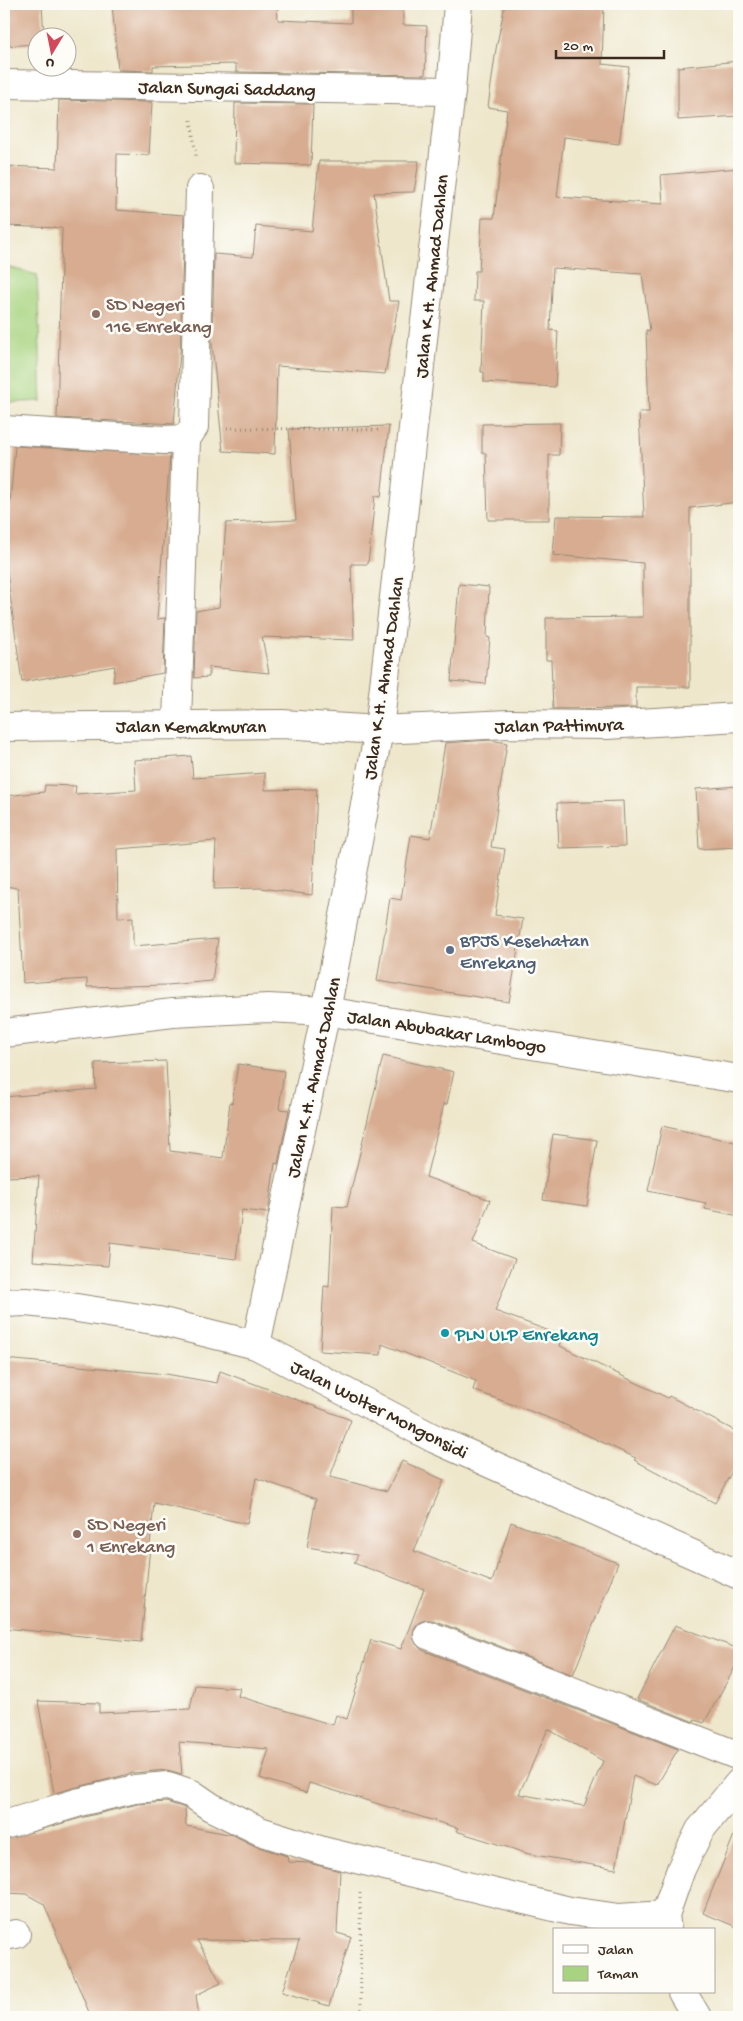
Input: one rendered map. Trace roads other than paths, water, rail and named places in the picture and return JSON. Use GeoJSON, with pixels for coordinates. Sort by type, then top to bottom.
{"type":"FeatureCollection","features":[{"type":"Feature","properties":{"kind":"street","name":"Jalan K.H. Ahmad Dahlan"},"geometry":{"type":"LineString","coordinates":[[256,1345],[326,1011],[379,730],[451,91],[458,4]]}},
{"type":"Feature","properties":{"kind":"street","name":"Jalan Sungai Saddang"},"geometry":{"type":"LineString","coordinates":[[4,84],[451,91]]}},
{"type":"Feature","properties":{"kind":"street"},"geometry":{"type":"LineString","coordinates":[[177,724],[200,189]]}},
{"type":"Feature","properties":{"kind":"street"},"geometry":{"type":"LineString","coordinates":[[4,430],[164,440],[190,433]]}},
{"type":"Feature","properties":{"kind":"street","name":"Jalan Pattimura"},"geometry":{"type":"LineString","coordinates":[[379,730],[509,724],[606,725],[739,717]]}},
{"type":"Feature","properties":{"kind":"street","name":"Jalan Kemakmuran"},"geometry":{"type":"LineString","coordinates":[[4,727],[282,724],[379,730]]}},
{"type":"Feature","properties":{"kind":"street","name":"Jalan Abubakar Lambogo"},"geometry":{"type":"LineString","coordinates":[[4,1033],[173,1013],[268,1008],[326,1011],[739,1079]]}},
{"type":"Feature","properties":{"kind":"street","name":"Jalan Wolter Mongonsidi"},"geometry":{"type":"LineString","coordinates":[[4,1303],[26,1302],[64,1306],[159,1321],[256,1345],[435,1439],[739,1575]]}},
{"type":"Feature","properties":{"kind":"street"},"geometry":{"type":"LineString","coordinates":[[428,1635],[739,1756]]}},
{"type":"Feature","properties":{"kind":"street"},"geometry":{"type":"LineString","coordinates":[[4,1825],[80,1802],[135,1789],[168,1786],[192,1794],[211,1808],[260,1831],[323,1851],[570,1911],[666,1922],[681,1869],[700,1830],[739,1783]]}},
{"type":"Feature","properties":{"kind":"street"},"geometry":{"type":"LineString","coordinates":[[683,1994],[697,2017]]}},
{"type":"Feature","properties":{"kind":"place","name":"SD Negeri 116 Enrekang"},"geometry":{"type":"Point","coordinates":[96,314]}},
{"type":"Feature","properties":{"kind":"place","name":"BPJS Kesehatan Enrekang"},"geometry":{"type":"Point","coordinates":[450,950]}},
{"type":"Feature","properties":{"kind":"place","name":"PLN ULP Enrekang"},"geometry":{"type":"Point","coordinates":[445,1333]}},
{"type":"Feature","properties":{"kind":"place","name":"SD Negeri 1 Enrekang"},"geometry":{"type":"Point","coordinates":[77,1534]}}]}
